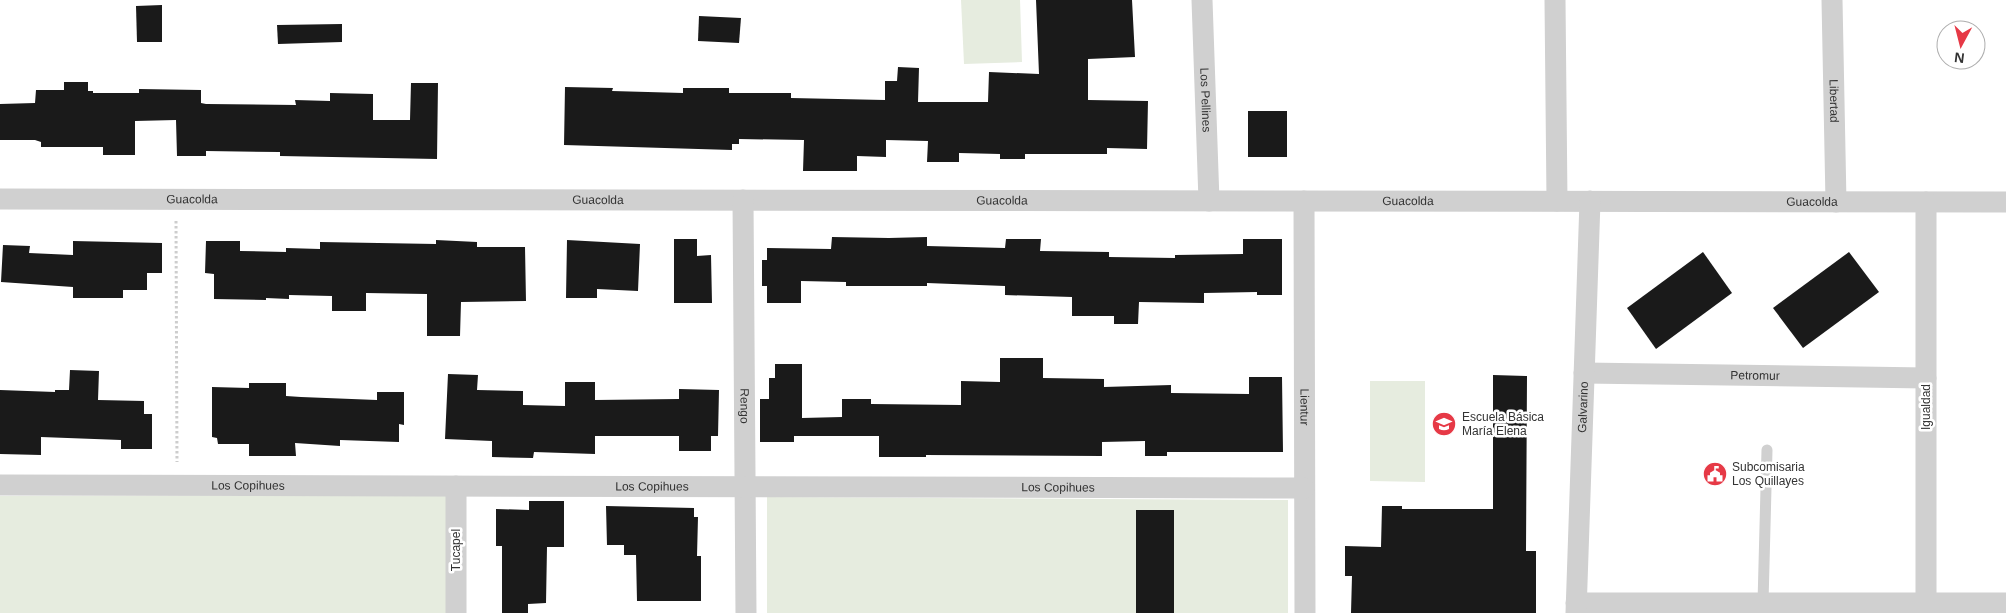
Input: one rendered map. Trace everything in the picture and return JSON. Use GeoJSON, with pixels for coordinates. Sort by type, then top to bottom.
{"type":"FeatureCollection","features":[{"type":"Feature","properties":{"kind":"street","name":"Los Pellines"},"geometry":{"type":"LineString","coordinates":[[1202,0],[1209,201]]}},
{"type":"Feature","properties":{"kind":"street"},"geometry":{"type":"LineString","coordinates":[[1555,0],[1557,201]]}},
{"type":"Feature","properties":{"kind":"street","name":"Libertad"},"geometry":{"type":"LineString","coordinates":[[1832,0],[1836,202]]}},
{"type":"Feature","properties":{"kind":"street","name":"Guacolda"},"geometry":{"type":"LineString","coordinates":[[0,199],[2006,202]]}},
{"type":"Feature","properties":{"kind":"street","name":"Rengo"},"geometry":{"type":"LineString","coordinates":[[742,200],[746,613]]}},
{"type":"Feature","properties":{"kind":"street","name":"Lientur"},"geometry":{"type":"LineString","coordinates":[[1304,201],[1304,613]]}},
{"type":"Feature","properties":{"kind":"street","name":"Galvarino"},"geometry":{"type":"LineString","coordinates":[[1576,608],[1590,201]]}},
{"type":"Feature","properties":{"kind":"street","name":"Igualdad"},"geometry":{"type":"LineString","coordinates":[[1926,202],[1926,608]]}},
{"type":"Feature","properties":{"kind":"street","name":"Petromur"},"geometry":{"type":"LineString","coordinates":[[1584,373],[1926,378]]}},
{"type":"Feature","properties":{"kind":"street","name":"Los Copihues"},"geometry":{"type":"LineString","coordinates":[[0,485],[1304,488]]}},
{"type":"Feature","properties":{"kind":"street","name":"Tucapel"},"geometry":{"type":"LineString","coordinates":[[456,486],[456,613]]}},
{"type":"Feature","properties":{"kind":"street"},"geometry":{"type":"LineString","coordinates":[[1576,608],[1764,603],[1926,608],[2006,603]]}},
{"type":"Feature","properties":{"kind":"lane"},"geometry":{"type":"LineString","coordinates":[[1764,603],[1767,450]]}},
{"type":"Feature","properties":{"kind":"path"},"geometry":{"type":"LineString","coordinates":[[176,220],[177,486]]}},
{"type":"Feature","properties":{"kind":"shaded area"},"geometry":{"type":"Polygon","coordinates":[[[961,0],[1020,0],[1022,62],[964,64],[961,0]]]}},
{"type":"Feature","properties":{"kind":"shaded area"},"geometry":{"type":"Polygon","coordinates":[[[1370,381],[1425,381],[1425,482],[1370,481],[1370,381]]]}},
{"type":"Feature","properties":{"kind":"shaded area"},"geometry":{"type":"Polygon","coordinates":[[[452,495],[452,613],[0,613],[0,496],[452,495]]]}},
{"type":"Feature","properties":{"kind":"shaded area"},"geometry":{"type":"Polygon","coordinates":[[[767,497],[1288,500],[1288,613],[767,613],[767,497]]]}},
{"type":"Feature","properties":{"kind":"building"},"geometry":{"type":"Polygon","coordinates":[[[1036,0],[1132,0],[1135,57],[1088,59],[1088,100],[1148,101],[1147,149],[1107,148],[1107,154],[1025,154],[1025,159],[1000,159],[1000,154],[959,153],[959,162],[927,162],[928,141],[886,140],[886,157],[857,156],[857,171],[803,171],[804,140],[739,139],[739,144],[732,144],[732,150],[564,145],[565,87],[613,88],[612,91],[683,93],[683,88],[729,88],[729,93],[791,93],[791,98],[885,100],[885,81],[897,81],[898,67],[919,68],[918,102],[988,102],[989,72],[1039,74],[1036,0]]]}},
{"type":"Feature","properties":{"kind":"building"},"geometry":{"type":"Polygon","coordinates":[[[162,5],[162,42],[137,42],[136,6],[162,5]]]}},
{"type":"Feature","properties":{"kind":"building"},"geometry":{"type":"Polygon","coordinates":[[[699,16],[741,18],[739,43],[698,41],[699,16]]]}},
{"type":"Feature","properties":{"kind":"building"},"geometry":{"type":"Polygon","coordinates":[[[342,24],[342,42],[278,44],[277,25],[342,24]]]}},
{"type":"Feature","properties":{"kind":"building"},"geometry":{"type":"Polygon","coordinates":[[[64,82],[88,82],[88,91],[93,91],[93,93],[139,93],[139,89],[201,90],[201,103],[206,104],[296,105],[295,100],[330,101],[330,93],[373,94],[373,120],[410,120],[411,83],[438,83],[437,159],[280,156],[280,152],[206,151],[206,156],[177,156],[176,120],[135,121],[135,155],[103,155],[103,147],[41,147],[41,142],[35,140],[0,140],[0,104],[35,103],[36,90],[64,90],[64,82]]]}},
{"type":"Feature","properties":{"kind":"building"},"geometry":{"type":"Polygon","coordinates":[[[1248,111],[1287,111],[1287,157],[1248,157],[1248,111]]]}},
{"type":"Feature","properties":{"kind":"building"},"geometry":{"type":"Polygon","coordinates":[[[832,237],[927,237],[927,246],[1005,248],[1006,239],[1041,239],[1040,251],[1109,252],[1109,257],[1175,258],[1175,255],[1243,254],[1243,239],[1282,239],[1282,295],[1257,295],[1257,292],[1204,293],[1204,303],[1139,302],[1138,324],[1114,324],[1114,316],[1072,316],[1072,297],[1005,295],[1005,286],[927,283],[927,286],[846,286],[846,282],[801,281],[801,303],[767,303],[767,286],[762,286],[762,260],[767,260],[767,248],[831,249],[832,237]]]}},
{"type":"Feature","properties":{"kind":"building"},"geometry":{"type":"Polygon","coordinates":[[[674,239],[697,239],[697,256],[711,255],[712,303],[674,303],[674,239]]]}},
{"type":"Feature","properties":{"kind":"building"},"geometry":{"type":"Polygon","coordinates":[[[436,240],[477,242],[477,247],[525,247],[526,301],[461,302],[460,336],[427,336],[427,294],[366,293],[366,311],[332,311],[332,296],[289,295],[289,299],[266,298],[266,300],[214,299],[214,274],[205,273],[206,241],[240,241],[240,251],[286,252],[286,248],[320,249],[320,242],[436,244],[436,240]]]}},
{"type":"Feature","properties":{"kind":"building"},"geometry":{"type":"Polygon","coordinates":[[[567,240],[640,244],[638,291],[597,289],[597,298],[566,298],[567,240]]]}},
{"type":"Feature","properties":{"kind":"building"},"geometry":{"type":"Polygon","coordinates":[[[73,241],[162,243],[162,273],[147,273],[147,290],[123,290],[123,298],[73,298],[73,287],[1,282],[3,245],[30,246],[29,253],[73,255],[73,241]]]}},
{"type":"Feature","properties":{"kind":"building"},"geometry":{"type":"Polygon","coordinates":[[[1703,252],[1732,293],[1656,349],[1627,308],[1703,252]]]}},
{"type":"Feature","properties":{"kind":"building"},"geometry":{"type":"Polygon","coordinates":[[[1849,252],[1879,292],[1803,348],[1773,308],[1849,252]]]}},
{"type":"Feature","properties":{"kind":"building"},"geometry":{"type":"Polygon","coordinates":[[[1000,358],[1043,358],[1043,378],[1104,379],[1104,387],[1171,385],[1171,393],[1249,394],[1249,377],[1282,377],[1283,452],[1167,452],[1167,456],[1145,456],[1145,441],[1102,442],[1102,456],[926,455],[926,457],[879,457],[879,436],[794,436],[794,442],[760,442],[760,399],[769,399],[769,378],[775,378],[775,364],[802,364],[802,418],[842,417],[842,399],[871,399],[871,404],[961,405],[961,381],[1000,382],[1000,358]]]}},
{"type":"Feature","properties":{"kind":"building"},"geometry":{"type":"Polygon","coordinates":[[[70,370],[99,371],[98,400],[144,401],[144,414],[152,414],[152,449],[121,449],[121,440],[41,437],[41,455],[0,454],[0,390],[55,392],[55,390],[69,390],[70,370]]]}},
{"type":"Feature","properties":{"kind":"building"},"geometry":{"type":"Polygon","coordinates":[[[448,374],[478,375],[477,390],[523,391],[523,405],[565,406],[565,382],[595,382],[595,400],[679,399],[679,389],[719,390],[718,436],[711,436],[711,451],[679,451],[679,436],[595,436],[595,454],[534,452],[533,458],[492,457],[492,441],[445,439],[448,374]]]}},
{"type":"Feature","properties":{"kind":"building"},"geometry":{"type":"Polygon","coordinates":[[[1493,375],[1527,376],[1526,551],[1536,551],[1536,613],[1351,613],[1352,576],[1345,576],[1345,546],[1381,547],[1382,506],[1402,506],[1402,509],[1493,509],[1493,375]]]}},
{"type":"Feature","properties":{"kind":"building"},"geometry":{"type":"Polygon","coordinates":[[[249,383],[286,383],[286,396],[301,397],[377,400],[377,392],[404,392],[404,425],[399,424],[399,442],[340,440],[340,446],[295,443],[296,456],[249,456],[249,444],[218,444],[217,438],[212,437],[212,387],[249,388],[249,383]]]}},
{"type":"Feature","properties":{"kind":"building"},"geometry":{"type":"Polygon","coordinates":[[[529,501],[564,501],[564,547],[547,547],[546,603],[528,604],[528,613],[502,613],[502,546],[496,546],[496,509],[529,510],[529,501]]]}},
{"type":"Feature","properties":{"kind":"building"},"geometry":{"type":"Polygon","coordinates":[[[606,506],[694,508],[694,517],[698,517],[697,556],[701,556],[701,601],[637,601],[636,555],[624,555],[624,545],[607,545],[606,506]]]}},
{"type":"Feature","properties":{"kind":"building"},"geometry":{"type":"Polygon","coordinates":[[[1136,510],[1174,510],[1174,613],[1136,613],[1136,510]]]}},
{"type":"Feature","properties":{"kind":"place","name":"Escuela Básica María Elena"},"geometry":{"type":"Point","coordinates":[1444,424]}},
{"type":"Feature","properties":{"kind":"place","name":"Subcomisaria Los Quillayes"},"geometry":{"type":"Point","coordinates":[1715,474]}}]}
